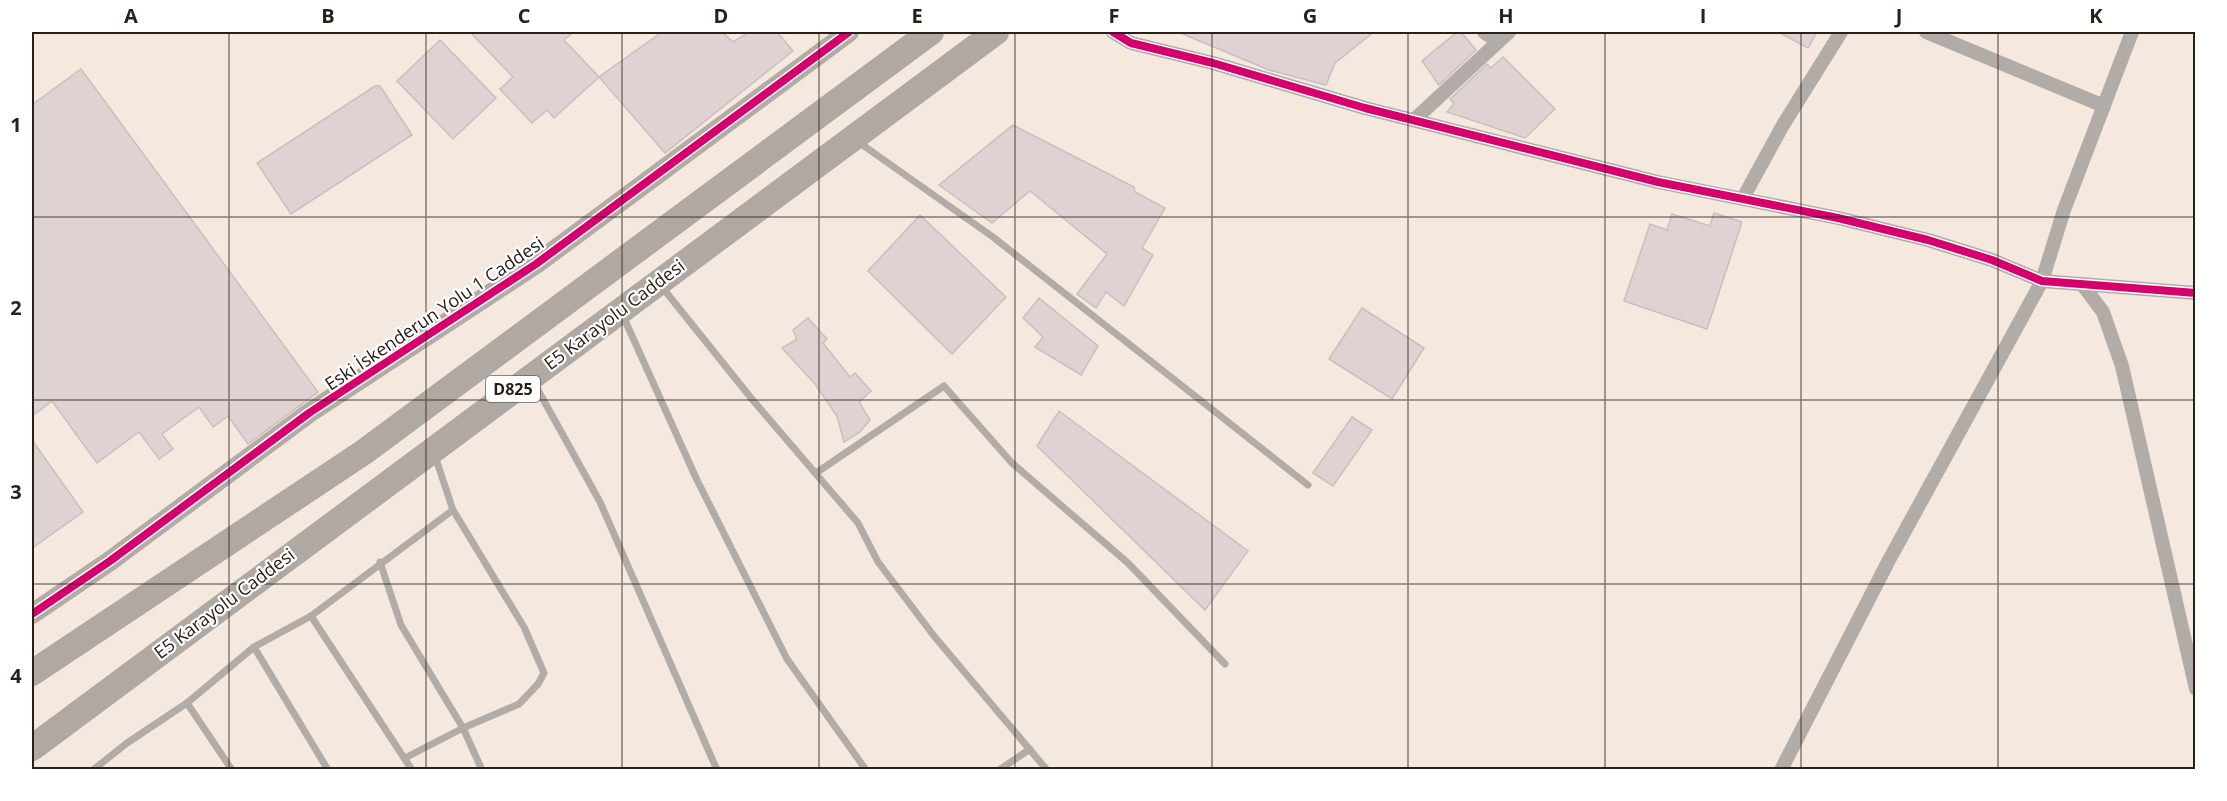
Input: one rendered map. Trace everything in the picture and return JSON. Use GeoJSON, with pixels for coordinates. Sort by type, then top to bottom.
{"type":"FeatureCollection","features":[{"type":"Feature","properties":{"kind":"highway","name":"E5 Karayolu Caddesi"},"geometry":{"type":"LineString","coordinates":[[32,673],[364,452],[931,32]]}},
{"type":"Feature","properties":{"kind":"highway","name":"E5 Karayolu Caddesi"},"geometry":{"type":"LineString","coordinates":[[32,748],[620,309],[996,32]]}},
{"type":"Feature","properties":{"kind":"street","name":"Eski İskenderun Yolu 1 Caddesi"},"geometry":{"type":"LineString","coordinates":[[32,614],[110,561],[309,413],[536,264],[849,32]]}},
{"type":"Feature","properties":{"kind":"street"},"geometry":{"type":"LineString","coordinates":[[1113,32],[1131,43],[1414,120],[1658,182],[1743,198],[1928,240],[1992,260],[2042,280],[2196,293]]}},
{"type":"Feature","properties":{"kind":"street"},"geometry":{"type":"LineString","coordinates":[[1484,32],[1498,42]]}},
{"type":"Feature","properties":{"kind":"street"},"geometry":{"type":"LineString","coordinates":[[1414,120],[1509,32]]}},
{"type":"Feature","properties":{"kind":"street"},"geometry":{"type":"LineString","coordinates":[[1743,198],[1783,125],[1841,32]]}},
{"type":"Feature","properties":{"kind":"street"},"geometry":{"type":"LineString","coordinates":[[1926,32],[2104,106]]}},
{"type":"Feature","properties":{"kind":"street"},"geometry":{"type":"LineString","coordinates":[[1781,770],[1889,560],[2042,280],[2064,210],[2132,32]]}},
{"type":"Feature","properties":{"kind":"street"},"geometry":{"type":"LineString","coordinates":[[2082,284],[2103,312],[2122,366],[2196,689]]}},
{"type":"Feature","properties":{"kind":"lane"},"geometry":{"type":"LineString","coordinates":[[852,138],[993,237],[1308,485]]}},
{"type":"Feature","properties":{"kind":"lane"},"geometry":{"type":"LineString","coordinates":[[657,282],[751,398],[858,522],[878,562],[934,636],[1047,770]]}},
{"type":"Feature","properties":{"kind":"lane"},"geometry":{"type":"LineString","coordinates":[[620,309],[697,480],[787,659],[867,770]]}},
{"type":"Feature","properties":{"kind":"lane"},"geometry":{"type":"LineString","coordinates":[[531,376],[600,502],[717,770]]}},
{"type":"Feature","properties":{"kind":"lane"},"geometry":{"type":"LineString","coordinates":[[816,472],[944,386],[1012,463],[1128,564],[1225,664]]}},
{"type":"Feature","properties":{"kind":"lane"},"geometry":{"type":"LineString","coordinates":[[405,758],[463,728],[519,704],[538,684],[544,673],[524,627],[453,510],[433,448]]}},
{"type":"Feature","properties":{"kind":"lane"},"geometry":{"type":"LineString","coordinates":[[93,770],[127,743],[187,703],[254,647],[311,616],[380,562],[453,510]]}},
{"type":"Feature","properties":{"kind":"lane"},"geometry":{"type":"LineString","coordinates":[[380,562],[401,625],[463,728],[482,770]]}},
{"type":"Feature","properties":{"kind":"lane"},"geometry":{"type":"LineString","coordinates":[[311,616],[412,770]]}},
{"type":"Feature","properties":{"kind":"lane"},"geometry":{"type":"LineString","coordinates":[[254,647],[328,770]]}},
{"type":"Feature","properties":{"kind":"lane"},"geometry":{"type":"LineString","coordinates":[[187,703],[232,770]]}},
{"type":"Feature","properties":{"kind":"lane"},"geometry":{"type":"LineString","coordinates":[[999,770],[1030,749]]}},
{"type":"Feature","properties":{"kind":"building"},"geometry":{"type":"Polygon","coordinates":[[[470,32],[574,32],[564,40],[599,77],[554,118],[547,110],[532,123],[500,89],[513,77],[470,32]]]}},
{"type":"Feature","properties":{"kind":"building"},"geometry":{"type":"Polygon","coordinates":[[[662,32],[722,32],[733,42],[749,32],[777,32],[793,51],[665,153],[599,77],[662,32]]]}},
{"type":"Feature","properties":{"kind":"building"},"geometry":{"type":"Polygon","coordinates":[[[1178,32],[1374,32],[1335,63],[1326,85],[1269,70],[1178,32]]]}},
{"type":"Feature","properties":{"kind":"building"},"geometry":{"type":"Polygon","coordinates":[[[1457,32],[1461,32],[1476,50],[1439,85],[1422,61],[1457,32]]]}},
{"type":"Feature","properties":{"kind":"building"},"geometry":{"type":"Polygon","coordinates":[[[1778,32],[1817,32],[1808,48],[1778,32]]]}},
{"type":"Feature","properties":{"kind":"building"},"geometry":{"type":"Polygon","coordinates":[[[440,40],[496,98],[453,139],[397,81],[440,40]]]}},
{"type":"Feature","properties":{"kind":"building"},"geometry":{"type":"Polygon","coordinates":[[[1503,57],[1555,109],[1525,138],[1447,112],[1454,104],[1450,99],[1487,64],[1491,68],[1503,57]]]}},
{"type":"Feature","properties":{"kind":"building"},"geometry":{"type":"Polygon","coordinates":[[[81,69],[318,392],[248,444],[228,416],[213,427],[199,407],[162,434],[173,449],[159,459],[139,432],[97,463],[52,401],[32,416],[32,105],[81,69]]]}},
{"type":"Feature","properties":{"kind":"building"},"geometry":{"type":"Polygon","coordinates":[[[375,86],[380,86],[412,135],[291,214],[257,163],[375,86]]]}},
{"type":"Feature","properties":{"kind":"building"},"geometry":{"type":"Polygon","coordinates":[[[1013,125],[1134,187],[1135,192],[1165,208],[1142,248],[1153,255],[1124,306],[1106,292],[1096,308],[1077,294],[1107,254],[1030,191],[992,223],[939,185],[1013,125]]]}},
{"type":"Feature","properties":{"kind":"building"},"geometry":{"type":"Polygon","coordinates":[[[1714,213],[1742,222],[1707,329],[1624,301],[1650,224],[1667,230],[1672,214],[1710,226],[1714,213]]]}},
{"type":"Feature","properties":{"kind":"building"},"geometry":{"type":"Polygon","coordinates":[[[920,215],[1006,297],[952,354],[868,271],[920,215]]]}},
{"type":"Feature","properties":{"kind":"building"},"geometry":{"type":"Polygon","coordinates":[[[1039,298],[1098,346],[1081,375],[1035,347],[1043,337],[1023,318],[1039,298]]]}},
{"type":"Feature","properties":{"kind":"building"},"geometry":{"type":"Polygon","coordinates":[[[1362,308],[1424,348],[1392,399],[1329,359],[1362,308]]]}},
{"type":"Feature","properties":{"kind":"building"},"geometry":{"type":"Polygon","coordinates":[[[808,318],[827,339],[823,343],[850,377],[855,373],[871,391],[859,402],[870,420],[860,432],[844,442],[837,416],[815,384],[782,348],[797,339],[793,330],[808,318]]]}},
{"type":"Feature","properties":{"kind":"building"},"geometry":{"type":"Polygon","coordinates":[[[1059,411],[1248,551],[1205,610],[1037,446],[1059,411]]]}},
{"type":"Feature","properties":{"kind":"building"},"geometry":{"type":"Polygon","coordinates":[[[1352,417],[1372,430],[1333,486],[1313,473],[1352,417]]]}},
{"type":"Feature","properties":{"kind":"building"},"geometry":{"type":"Polygon","coordinates":[[[32,440],[83,512],[32,548],[32,440]]]}},
{"type":"Feature","properties":{"kind":"cycle path"},"geometry":{"type":"LineString","coordinates":[[32,614],[110,561],[309,413],[536,264],[849,32]]}},
{"type":"Feature","properties":{"kind":"cycle path"},"geometry":{"type":"LineString","coordinates":[[1113,32],[1131,43],[1213,63],[1365,108],[1658,182],[1838,218],[1928,240],[1992,260],[2042,281],[2196,293]]}}]}
